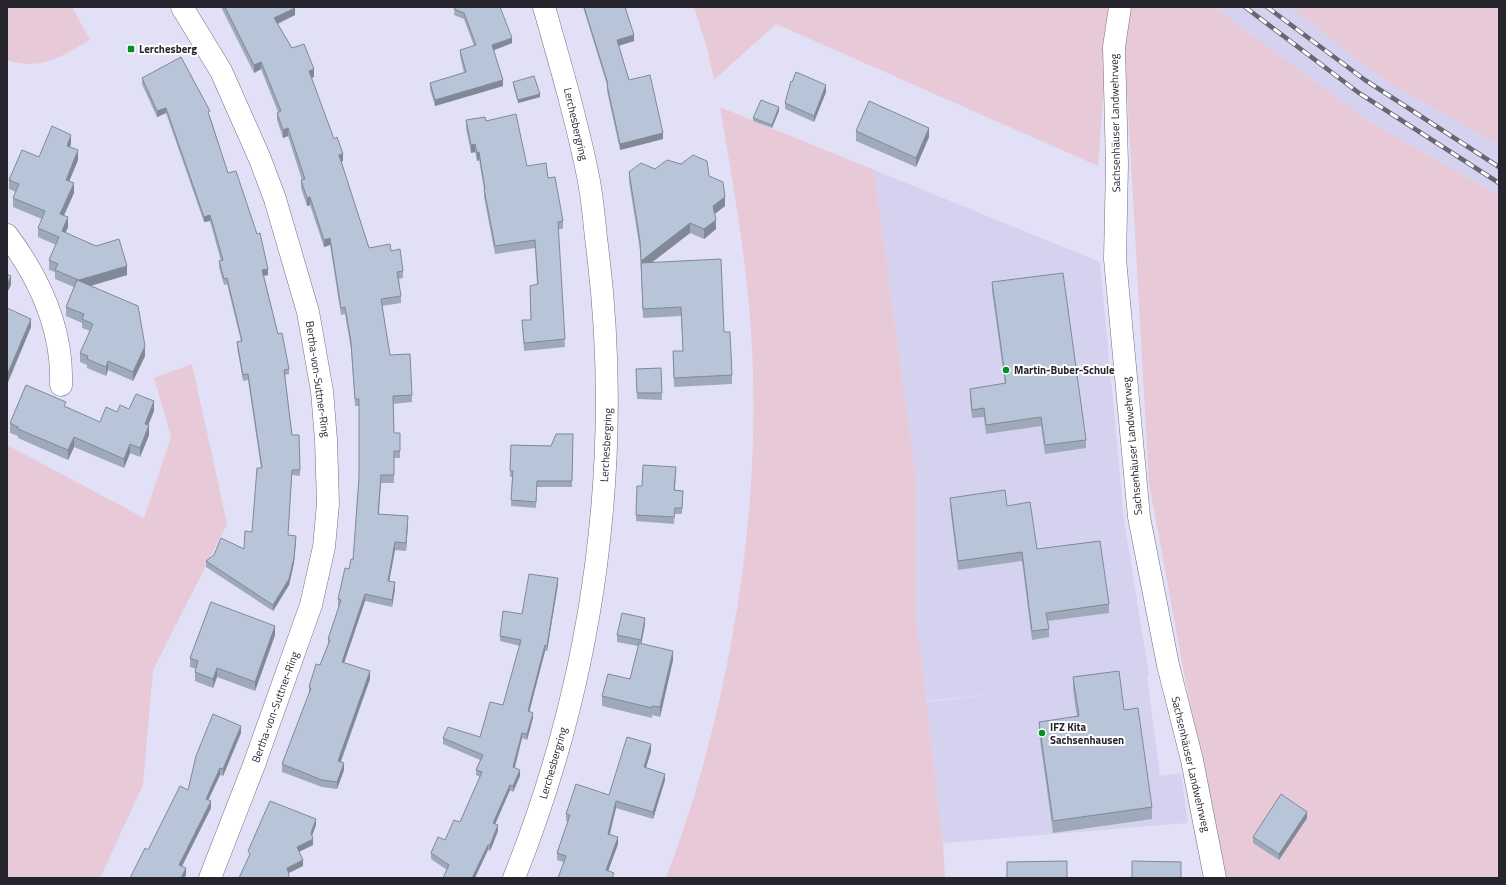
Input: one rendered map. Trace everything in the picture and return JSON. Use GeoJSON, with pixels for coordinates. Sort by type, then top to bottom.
{"type":"FeatureCollection","features":[{"type":"Feature","properties":{"kind":"street","name":"Bertha-von-Suttner-Ring"},"geometry":{"type":"LineString","coordinates":[[182,7],[221,71],[260,159],[275,199],[308,312],[322,390],[326,440],[328,504],[324,547],[311,605],[254,765],[210,878]]}},
{"type":"Feature","properties":{"kind":"street","name":"Lerchesbergring"},"geometry":{"type":"LineString","coordinates":[[514,878],[547,788],[581,664],[588,628],[600,536],[607,450],[608,383],[602,287],[588,178],[571,97],[544,7]]}},
{"type":"Feature","properties":{"kind":"street","name":"Sachsenhäuser Landwehrweg"},"geometry":{"type":"LineString","coordinates":[[1120,7],[1114,47],[1117,165],[1115,259],[1139,517],[1168,665],[1192,760],[1215,878]]}},
{"type":"Feature","properties":{"kind":"street"},"geometry":{"type":"LineString","coordinates":[[7,235],[31,271],[46,301],[57,334],[61,385]]}},
{"type":"Feature","properties":{"kind":"shaded area"},"geometry":{"type":"Polygon","coordinates":[[[7,7],[72,7],[90,40],[61,56],[42,63],[32,64],[7,60],[7,7]]]}},
{"type":"Feature","properties":{"kind":"shaded area"},"geometry":{"type":"Polygon","coordinates":[[[694,7],[1110,7],[1098,166],[776,24],[714,80],[707,48],[694,7]]]}},
{"type":"Feature","properties":{"kind":"shaded area"},"geometry":{"type":"Polygon","coordinates":[[[1131,7],[1214,7],[1367,120],[1499,196],[1499,878],[1222,878],[1149,483],[1124,38],[1131,7]]]}},
{"type":"Feature","properties":{"kind":"shaded area"},"geometry":{"type":"Polygon","coordinates":[[[1214,7],[1291,7],[1384,80],[1499,145],[1499,196],[1367,120],[1214,7]]]}},
{"type":"Feature","properties":{"kind":"shaded area"},"geometry":{"type":"Polygon","coordinates":[[[1291,7],[1499,7],[1499,145],[1384,80],[1291,7]]]}},
{"type":"Feature","properties":{"kind":"shaded area"},"geometry":{"type":"Polygon","coordinates":[[[720,107],[874,170],[916,478],[916,616],[943,843],[945,878],[666,878],[688,816],[707,751],[723,685],[736,618],[745,550],[751,482],[753,415],[750,318],[740,228],[720,107]]]}},
{"type":"Feature","properties":{"kind":"shaded area","name":"Martin-Buber-Schule"},"geometry":{"type":"Polygon","coordinates":[[[874,170],[1100,262],[1124,519],[1149,675],[1147,676],[1160,776],[1181,773],[1188,823],[943,843],[926,702],[1010,692],[926,701],[916,616],[916,478],[874,170]]]}},
{"type":"Feature","properties":{"kind":"shaded area"},"geometry":{"type":"Polygon","coordinates":[[[192,364],[227,524],[153,670],[143,785],[100,878],[7,878],[7,445],[144,518],[171,437],[154,378],[192,364]]]}},
{"type":"Feature","properties":{"kind":"building"},"geometry":{"type":"Polygon","coordinates":[[[225,7],[295,7],[274,18],[292,48],[304,44],[314,69],[309,71],[334,139],[337,137],[343,154],[339,155],[369,248],[390,244],[391,251],[400,249],[403,271],[397,272],[401,296],[381,299],[390,355],[410,354],[412,395],[393,396],[394,433],[400,433],[400,451],[394,451],[394,475],[381,475],[378,514],[408,516],[406,543],[395,542],[388,581],[395,582],[392,600],[365,594],[342,662],[370,671],[338,761],[344,763],[337,782],[322,780],[282,764],[311,688],[309,687],[316,664],[320,665],[330,640],[328,639],[341,600],[338,599],[345,568],[349,569],[351,559],[353,560],[359,477],[359,399],[355,399],[351,342],[345,307],[341,308],[330,238],[324,240],[310,197],[307,198],[301,180],[305,179],[288,128],[283,130],[277,113],[281,111],[261,62],[254,65],[225,7]]]}},
{"type":"Feature","properties":{"kind":"building"},"geometry":{"type":"Polygon","coordinates":[[[455,7],[500,7],[512,38],[492,45],[503,80],[435,100],[430,83],[466,72],[460,50],[476,45],[464,13],[454,9],[455,7]]]}},
{"type":"Feature","properties":{"kind":"building"},"geometry":{"type":"Polygon","coordinates":[[[584,7],[625,7],[634,35],[617,40],[629,80],[650,75],[663,133],[620,144],[608,84],[584,7]]]}},
{"type":"Feature","properties":{"kind":"building"},"geometry":{"type":"Polygon","coordinates":[[[181,57],[210,111],[208,112],[228,173],[236,171],[257,234],[260,233],[268,269],[262,270],[278,334],[282,333],[289,369],[284,370],[292,435],[299,435],[300,470],[292,470],[288,535],[296,536],[294,558],[289,579],[273,605],[206,561],[214,555],[221,538],[244,549],[245,531],[252,532],[257,468],[262,468],[248,374],[243,375],[237,342],[242,341],[227,278],[224,279],[219,261],[223,260],[210,215],[204,217],[166,108],[157,111],[142,78],[181,57]]]}},
{"type":"Feature","properties":{"kind":"building"},"geometry":{"type":"Polygon","coordinates":[[[796,72],[826,85],[814,116],[785,103],[791,81],[792,82],[796,72]]]}},
{"type":"Feature","properties":{"kind":"building"},"geometry":{"type":"Polygon","coordinates":[[[534,76],[540,94],[518,100],[513,82],[534,76]]]}},
{"type":"Feature","properties":{"kind":"building"},"geometry":{"type":"Polygon","coordinates":[[[761,100],[779,107],[772,125],[753,118],[761,100]]]}},
{"type":"Feature","properties":{"kind":"building"},"geometry":{"type":"Polygon","coordinates":[[[869,101],[929,128],[916,158],[856,131],[869,101]]]}},
{"type":"Feature","properties":{"kind":"building"},"geometry":{"type":"Polygon","coordinates":[[[516,114],[527,166],[546,163],[548,178],[555,177],[563,221],[558,222],[565,339],[524,343],[522,320],[531,320],[530,286],[538,284],[535,240],[495,246],[484,189],[479,152],[477,153],[475,144],[471,145],[466,120],[485,117],[486,121],[516,114]]]}},
{"type":"Feature","properties":{"kind":"building"},"geometry":{"type":"Polygon","coordinates":[[[52,126],[71,135],[67,146],[78,150],[66,180],[74,183],[60,214],[68,217],[62,231],[96,246],[119,239],[127,266],[79,280],[55,270],[58,264],[49,260],[59,237],[38,228],[45,211],[13,198],[19,184],[9,180],[22,150],[39,157],[52,126]]]}},
{"type":"Feature","properties":{"kind":"building"},"geometry":{"type":"Polygon","coordinates":[[[693,155],[707,161],[709,176],[723,182],[725,197],[713,206],[716,220],[704,229],[690,223],[641,261],[640,241],[629,172],[641,163],[655,169],[667,160],[681,164],[693,155]]]}},
{"type":"Feature","properties":{"kind":"building"},"geometry":{"type":"Polygon","coordinates":[[[721,259],[724,332],[730,332],[732,375],[674,378],[673,351],[683,351],[681,307],[643,309],[641,263],[721,259]]]}},
{"type":"Feature","properties":{"kind":"building"},"geometry":{"type":"Polygon","coordinates":[[[1063,273],[1086,440],[1045,445],[1041,417],[986,425],[984,408],[972,410],[970,389],[1006,383],[992,282],[1063,273]]]}},
{"type":"Feature","properties":{"kind":"building"},"geometry":{"type":"Polygon","coordinates":[[[7,274],[11,276],[7,285],[7,274]]]}},
{"type":"Feature","properties":{"kind":"building"},"geometry":{"type":"Polygon","coordinates":[[[77,280],[138,306],[145,346],[133,372],[108,361],[106,367],[87,359],[88,356],[80,353],[93,324],[82,319],[84,314],[66,307],[77,280]]]}},
{"type":"Feature","properties":{"kind":"building"},"geometry":{"type":"Polygon","coordinates":[[[7,308],[31,319],[8,373],[7,372],[7,308]]]}},
{"type":"Feature","properties":{"kind":"building"},"geometry":{"type":"Polygon","coordinates":[[[661,368],[662,393],[637,393],[636,369],[661,368]]]}},
{"type":"Feature","properties":{"kind":"building"},"geometry":{"type":"Polygon","coordinates":[[[26,385],[66,402],[64,406],[100,422],[106,407],[117,412],[120,405],[129,409],[136,394],[154,401],[145,424],[149,425],[140,448],[130,444],[124,459],[74,437],[68,450],[18,429],[18,427],[10,423],[26,385]]]}},
{"type":"Feature","properties":{"kind":"building"},"geometry":{"type":"Polygon","coordinates":[[[556,434],[573,434],[572,481],[537,481],[536,502],[511,500],[513,471],[510,471],[511,445],[551,446],[556,434]]]}},
{"type":"Feature","properties":{"kind":"building"},"geometry":{"type":"Polygon","coordinates":[[[643,465],[676,467],[674,490],[683,491],[682,508],[675,508],[674,517],[636,515],[637,486],[642,486],[643,465]]]}},
{"type":"Feature","properties":{"kind":"building"},"geometry":{"type":"Polygon","coordinates":[[[1005,490],[1007,506],[1030,502],[1037,549],[1100,541],[1109,604],[1046,613],[1049,629],[1032,631],[1022,552],[958,561],[950,498],[1005,490]]]}},
{"type":"Feature","properties":{"kind":"building"},"geometry":{"type":"Polygon","coordinates":[[[529,574],[558,578],[547,646],[545,645],[528,711],[533,713],[527,734],[522,733],[513,767],[520,770],[513,786],[510,785],[493,823],[498,825],[490,845],[488,845],[472,878],[443,878],[449,865],[431,853],[438,837],[445,840],[454,820],[460,822],[482,772],[476,770],[483,755],[443,738],[448,727],[480,737],[490,702],[503,705],[521,640],[500,636],[503,611],[522,614],[529,574]]]}},
{"type":"Feature","properties":{"kind":"building"},"geometry":{"type":"Polygon","coordinates":[[[211,602],[275,626],[255,682],[217,668],[213,679],[195,672],[198,661],[190,658],[211,602]]]}},
{"type":"Feature","properties":{"kind":"building"},"geometry":{"type":"Polygon","coordinates":[[[622,613],[645,618],[641,640],[617,635],[622,613]]]}},
{"type":"Feature","properties":{"kind":"building"},"geometry":{"type":"Polygon","coordinates":[[[639,643],[673,651],[660,707],[652,706],[652,708],[602,696],[608,674],[630,679],[639,643]]]}},
{"type":"Feature","properties":{"kind":"building"},"geometry":{"type":"Polygon","coordinates":[[[1119,671],[1124,710],[1138,708],[1152,807],[1053,821],[1039,722],[1079,716],[1073,677],[1119,671]]]}},
{"type":"Feature","properties":{"kind":"building"},"geometry":{"type":"Polygon","coordinates":[[[213,714],[241,726],[223,769],[220,768],[206,799],[211,801],[179,865],[186,868],[181,878],[130,878],[145,848],[148,850],[180,786],[188,790],[196,756],[213,714]]]}},
{"type":"Feature","properties":{"kind":"building"},"geometry":{"type":"Polygon","coordinates":[[[627,737],[651,744],[644,767],[665,774],[653,812],[616,801],[608,834],[618,837],[606,870],[614,873],[612,878],[558,878],[566,856],[557,853],[570,815],[566,814],[576,784],[609,795],[627,737]]]}},
{"type":"Feature","properties":{"kind":"building"},"geometry":{"type":"Polygon","coordinates":[[[1281,794],[1307,812],[1279,854],[1253,837],[1281,794]]]}},
{"type":"Feature","properties":{"kind":"building"},"geometry":{"type":"Polygon","coordinates":[[[270,801],[316,819],[311,833],[313,839],[297,847],[303,860],[287,868],[289,875],[288,878],[239,878],[250,854],[248,851],[270,801]]]}},
{"type":"Feature","properties":{"kind":"building"},"geometry":{"type":"Polygon","coordinates":[[[1067,861],[1067,878],[1007,878],[1007,862],[1067,861]]]}},
{"type":"Feature","properties":{"kind":"building"},"geometry":{"type":"Polygon","coordinates":[[[1132,861],[1181,862],[1181,878],[1132,878],[1132,861]]]}},
{"type":"Feature","properties":{"kind":"railway"},"geometry":{"type":"LineString","coordinates":[[1245,7],[1359,93],[1499,183]]}},
{"type":"Feature","properties":{"kind":"railway"},"geometry":{"type":"LineString","coordinates":[[1267,7],[1365,80],[1499,167]]}},
{"type":"Feature","properties":{"kind":"place","name":"Lerchesberg"},"geometry":{"type":"Point","coordinates":[131,49]}},
{"type":"Feature","properties":{"kind":"place","name":"Martin-Buber-Schule"},"geometry":{"type":"Point","coordinates":[1006,370]}},
{"type":"Feature","properties":{"kind":"place","name":"IFZ Kita Sachsenhausen"},"geometry":{"type":"Point","coordinates":[1042,733]}}]}
